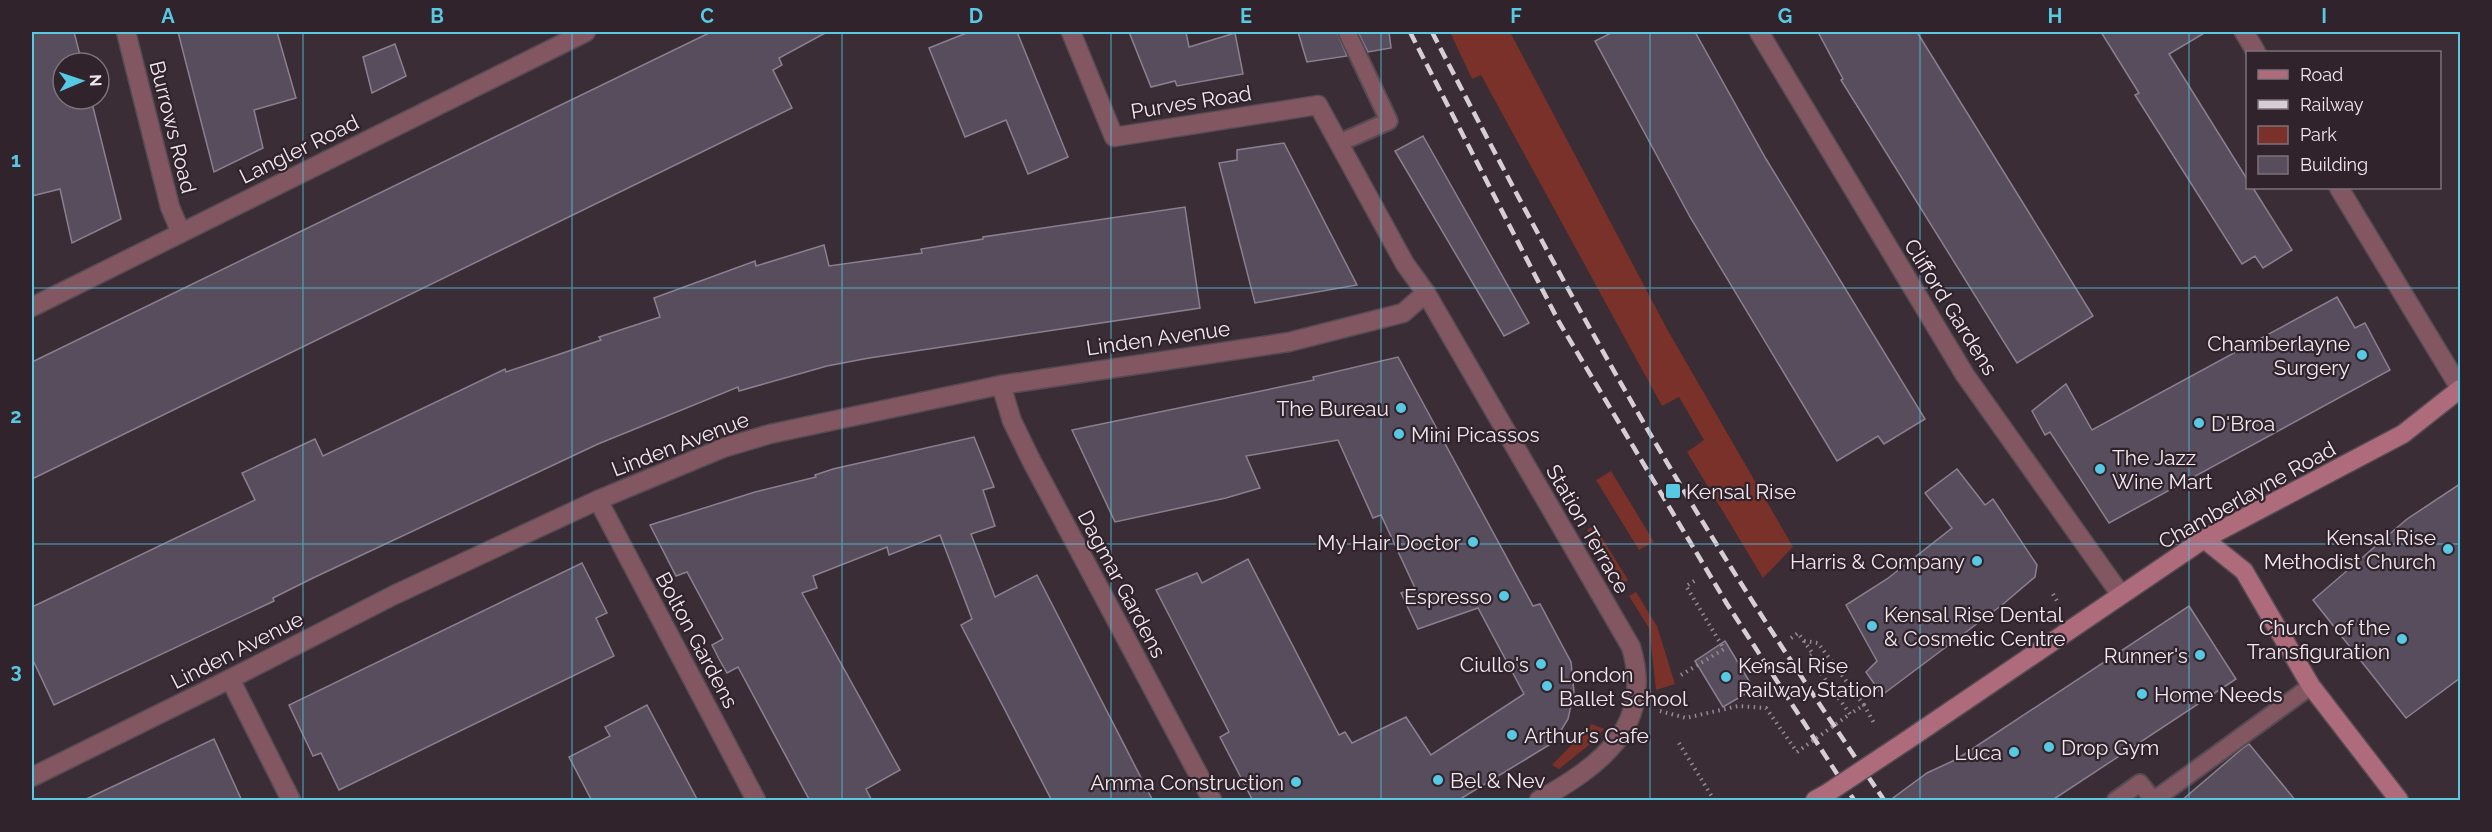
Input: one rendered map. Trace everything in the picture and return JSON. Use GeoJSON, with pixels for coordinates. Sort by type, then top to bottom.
{"type":"FeatureCollection","features":[{"type":"Feature","properties":{"kind":"street","name":"Burrows Road"},"geometry":{"type":"LineString","coordinates":[[126,32],[170,207],[181,233]]}},
{"type":"Feature","properties":{"kind":"street","name":"Langler Road"},"geometry":{"type":"LineString","coordinates":[[32,307],[586,32]]}},
{"type":"Feature","properties":{"kind":"street","name":"Purves Road"},"geometry":{"type":"LineString","coordinates":[[1071,32],[1113,137],[1318,105]]}},
{"type":"Feature","properties":{"kind":"street","name":"Clifford Gardens"},"geometry":{"type":"LineString","coordinates":[[1759,32],[1965,375],[2121,595]]}},
{"type":"Feature","properties":{"kind":"street"},"geometry":{"type":"LineString","coordinates":[[2244,32],[2255,51]]}},
{"type":"Feature","properties":{"kind":"street","name":"Station Terrace"},"geometry":{"type":"LineString","coordinates":[[1318,105],[1405,264],[1426,293],[1631,647],[1638,668],[1634,705],[1626,727],[1609,753],[1569,783],[1539,801]]}},
{"type":"Feature","properties":{"kind":"street"},"geometry":{"type":"LineString","coordinates":[[2340,189],[2460,388]]}},
{"type":"Feature","properties":{"kind":"street","name":"Linden Avenue"},"geometry":{"type":"LineString","coordinates":[[32,777],[394,595],[598,500],[723,448],[770,434],[1001,385],[1289,342],[1403,313],[1426,293]]}},
{"type":"Feature","properties":{"kind":"street","name":"Dagmar Gardens"},"geometry":{"type":"LineString","coordinates":[[1001,385],[1006,405],[1017,431],[1212,801]]}},
{"type":"Feature","properties":{"kind":"street","name":"Chamberlayne Road"},"geometry":{"type":"LineString","coordinates":[[1815,801],[2204,539],[2403,434],[2460,388]]}},
{"type":"Feature","properties":{"kind":"street","name":"Bolton Gardens"},"geometry":{"type":"LineString","coordinates":[[598,500],[756,801]]}},
{"type":"Feature","properties":{"kind":"street"},"geometry":{"type":"LineString","coordinates":[[2204,539],[2244,571],[2311,686],[2399,801]]}},
{"type":"Feature","properties":{"kind":"street"},"geometry":{"type":"LineString","coordinates":[[230,679],[291,801]]}},
{"type":"Feature","properties":{"kind":"lane"},"geometry":{"type":"LineString","coordinates":[[1339,143],[1389,121],[1347,32]]}},
{"type":"Feature","properties":{"kind":"lane"},"geometry":{"type":"LineString","coordinates":[[2116,801],[2140,783],[2153,801],[2311,686]]}},
{"type":"Feature","properties":{"kind":"path"},"geometry":{"type":"LineString","coordinates":[[1682,675],[1724,649],[1686,586],[1696,580]]}},
{"type":"Feature","properties":{"kind":"path"},"geometry":{"type":"LineString","coordinates":[[2053,594],[2057,601]]}},
{"type":"Feature","properties":{"kind":"path"},"geometry":{"type":"LineString","coordinates":[[1791,638],[1798,633],[1813,654],[1809,657],[1850,714]]}},
{"type":"Feature","properties":{"kind":"path"},"geometry":{"type":"LineString","coordinates":[[1803,641],[1818,643],[1856,692],[1875,725]]}},
{"type":"Feature","properties":{"kind":"path"},"geometry":{"type":"LineString","coordinates":[[1651,708],[1686,718],[1738,706],[1766,708],[1797,752],[1864,705]]}},
{"type":"Feature","properties":{"kind":"path"},"geometry":{"type":"LineString","coordinates":[[1679,743],[1714,801]]}},
{"type":"Feature","properties":{"kind":"green space"},"geometry":{"type":"Polygon","coordinates":[[[1450,32],[1510,32],[1667,329],[1793,547],[1763,578],[1687,452],[1704,440],[1679,397],[1662,406],[1481,75],[1472,79],[1450,32]]]}},
{"type":"Feature","properties":{"kind":"green space"},"geometry":{"type":"Polygon","coordinates":[[[1611,471],[1654,542],[1639,550],[1596,480],[1611,471]]]}},
{"type":"Feature","properties":{"kind":"green space"},"geometry":{"type":"Polygon","coordinates":[[[1594,525],[1628,580],[1622,585],[1587,530],[1594,525]]]}},
{"type":"Feature","properties":{"kind":"green space"},"geometry":{"type":"Polygon","coordinates":[[[1636,592],[1657,626],[1675,684],[1656,690],[1649,628],[1629,596],[1636,592]]]}},
{"type":"Feature","properties":{"kind":"green space"},"geometry":{"type":"Polygon","coordinates":[[[1592,724],[1604,729],[1594,741],[1559,769],[1552,765],[1592,724]]]}},
{"type":"Feature","properties":{"kind":"building"},"geometry":{"type":"Polygon","coordinates":[[[32,32],[74,32],[79,51],[51,51],[51,111],[94,111],[121,219],[72,243],[60,189],[32,196],[32,32]]]}},
{"type":"Feature","properties":{"kind":"building"},"geometry":{"type":"Polygon","coordinates":[[[178,32],[277,32],[296,98],[254,110],[263,148],[214,172],[178,32]]]}},
{"type":"Feature","properties":{"kind":"building"},"geometry":{"type":"Polygon","coordinates":[[[711,32],[827,32],[779,58],[782,65],[773,70],[792,108],[32,479],[32,362],[711,32]]]}},
{"type":"Feature","properties":{"kind":"building"},"geometry":{"type":"Polygon","coordinates":[[[969,32],[1017,32],[1068,157],[1028,174],[1006,120],[965,137],[929,48],[969,32]]]}},
{"type":"Feature","properties":{"kind":"building"},"geometry":{"type":"Polygon","coordinates":[[[1129,32],[1186,32],[1189,47],[1235,33],[1243,74],[1177,86],[1175,81],[1151,87],[1129,32]]]}},
{"type":"Feature","properties":{"kind":"building"},"geometry":{"type":"Polygon","coordinates":[[[1298,32],[1337,32],[1347,56],[1307,62],[1298,32]]]}},
{"type":"Feature","properties":{"kind":"building"},"geometry":{"type":"Polygon","coordinates":[[[1358,32],[1389,32],[1391,48],[1368,52],[1358,32]]]}},
{"type":"Feature","properties":{"kind":"building"},"geometry":{"type":"Polygon","coordinates":[[[1613,32],[1695,32],[1766,159],[1925,419],[1884,444],[1878,436],[1837,461],[1690,217],[1595,41],[1613,32]]]}},
{"type":"Feature","properties":{"kind":"building"},"geometry":{"type":"Polygon","coordinates":[[[1818,32],[1917,32],[2093,316],[2017,363],[1841,80],[1843,79],[1818,32]]]}},
{"type":"Feature","properties":{"kind":"building"},"geometry":{"type":"Polygon","coordinates":[[[2101,32],[2206,32],[2169,54],[2246,177],[2246,189],[2254,189],[2292,250],[2263,268],[2255,256],[2242,264],[2135,95],[2139,93],[2101,32]]]}},
{"type":"Feature","properties":{"kind":"building"},"geometry":{"type":"Polygon","coordinates":[[[395,44],[406,76],[372,93],[363,57],[395,44]]]}},
{"type":"Feature","properties":{"kind":"building"},"geometry":{"type":"Polygon","coordinates":[[[1423,136],[1529,323],[1504,336],[1395,151],[1423,136]]]}},
{"type":"Feature","properties":{"kind":"building"},"geometry":{"type":"Polygon","coordinates":[[[1284,143],[1357,285],[1255,303],[1219,163],[1237,160],[1237,150],[1284,143]]]}},
{"type":"Feature","properties":{"kind":"building"},"geometry":{"type":"Polygon","coordinates":[[[1185,207],[1200,308],[869,358],[827,366],[739,391],[738,387],[598,444],[313,578],[273,598],[274,601],[54,705],[32,658],[32,607],[255,500],[242,473],[315,439],[323,456],[505,369],[506,372],[557,355],[601,340],[599,337],[660,317],[654,298],[755,261],[756,266],[824,245],[829,266],[922,253],[921,249],[983,239],[983,237],[1185,207]]]}},
{"type":"Feature","properties":{"kind":"building"},"geometry":{"type":"Polygon","coordinates":[[[2337,297],[2355,328],[2365,323],[2390,370],[2109,523],[2050,432],[2045,435],[2032,411],[2066,384],[2092,430],[2337,297]]]}},
{"type":"Feature","properties":{"kind":"building"},"geometry":{"type":"Polygon","coordinates":[[[1398,357],[1533,606],[1540,604],[1571,662],[1574,692],[1568,719],[1554,742],[1457,801],[1253,801],[1220,737],[1229,732],[1156,590],[1197,573],[1202,583],[1248,559],[1339,735],[1345,732],[1352,743],[1406,717],[1431,755],[1524,694],[1478,608],[1418,629],[1401,593],[1415,588],[1381,515],[1373,518],[1338,440],[1246,456],[1260,488],[1226,498],[1115,522],[1072,430],[1314,380],[1313,377],[1398,357]]]}},
{"type":"Feature","properties":{"kind":"building"},"geometry":{"type":"Polygon","coordinates":[[[974,437],[994,487],[983,490],[995,526],[971,534],[995,597],[1037,575],[1153,801],[1052,801],[961,625],[972,619],[940,535],[889,555],[887,547],[813,576],[817,588],[802,593],[900,770],[866,789],[872,801],[810,801],[738,667],[727,673],[719,659],[712,645],[723,639],[687,572],[676,576],[650,525],[755,492],[816,477],[815,475],[833,469],[974,437]]]}},
{"type":"Feature","properties":{"kind":"building"},"geometry":{"type":"Polygon","coordinates":[[[1957,469],[1985,505],[1993,499],[2037,565],[2035,577],[2002,605],[1882,695],[1866,672],[1877,661],[1846,605],[1887,579],[1952,528],[1925,493],[1957,469]]]}},
{"type":"Feature","properties":{"kind":"building","name":"Church of the Transfiguration"},"geometry":{"type":"Polygon","coordinates":[[[2460,484],[2460,678],[2406,718],[2313,600],[2407,519],[2460,484]]]}},
{"type":"Feature","properties":{"kind":"building"},"geometry":{"type":"Polygon","coordinates":[[[582,563],[607,613],[596,618],[614,656],[339,790],[321,753],[313,756],[289,705],[582,563]]]}},
{"type":"Feature","properties":{"kind":"building"},"geometry":{"type":"Polygon","coordinates":[[[2189,606],[2236,679],[2051,801],[1889,801],[1927,773],[1957,759],[2189,606]]]}},
{"type":"Feature","properties":{"kind":"building","name":"Kensal Rise Railway Station"},"geometry":{"type":"Polygon","coordinates":[[[1725,641],[1754,689],[1723,707],[1695,661],[1725,641]]]}},
{"type":"Feature","properties":{"kind":"building"},"geometry":{"type":"Polygon","coordinates":[[[647,705],[698,801],[592,801],[569,757],[610,736],[605,727],[647,705]]]}},
{"type":"Feature","properties":{"kind":"building"},"geometry":{"type":"Polygon","coordinates":[[[214,739],[242,801],[82,801],[150,769],[214,739]]]}},
{"type":"Feature","properties":{"kind":"building"},"geometry":{"type":"Polygon","coordinates":[[[2249,744],[2296,801],[2181,801],[2243,748],[2249,744]]]}},
{"type":"Feature","properties":{"kind":"railway"},"geometry":{"type":"LineString","coordinates":[[1410,32],[1559,322],[1727,604],[1854,800]]}},
{"type":"Feature","properties":{"kind":"railway"},"geometry":{"type":"LineString","coordinates":[[1432,32],[1551,258],[1645,426],[1753,602],[1884,800]]}},
{"type":"Feature","properties":{"kind":"place","name":"Chamberlayne Surgery"},"geometry":{"type":"Point","coordinates":[2362,355]}},
{"type":"Feature","properties":{"kind":"place","name":"The Bureau"},"geometry":{"type":"Point","coordinates":[1401,408]}},
{"type":"Feature","properties":{"kind":"place","name":"D'Broa"},"geometry":{"type":"Point","coordinates":[2199,423]}},
{"type":"Feature","properties":{"kind":"place","name":"Mini Picassos"},"geometry":{"type":"Point","coordinates":[1399,434]}},
{"type":"Feature","properties":{"kind":"place","name":"The Jazz Wine Mart"},"geometry":{"type":"Point","coordinates":[2100,469]}},
{"type":"Feature","properties":{"kind":"place","name":"Kensal Rise"},"geometry":{"type":"Point","coordinates":[1673,491]}},
{"type":"Feature","properties":{"kind":"place","name":"My Hair Doctor"},"geometry":{"type":"Point","coordinates":[1473,542]}},
{"type":"Feature","properties":{"kind":"place","name":"Kensal Rise Methodist Church"},"geometry":{"type":"Point","coordinates":[2448,549]}},
{"type":"Feature","properties":{"kind":"place","name":"Harris & Company"},"geometry":{"type":"Point","coordinates":[1977,561]}},
{"type":"Feature","properties":{"kind":"place","name":"Espresso"},"geometry":{"type":"Point","coordinates":[1504,596]}},
{"type":"Feature","properties":{"kind":"place","name":"Kensal Rise Dental & Cosmetic Centre"},"geometry":{"type":"Point","coordinates":[1872,626]}},
{"type":"Feature","properties":{"kind":"place","name":"Church of the Transfiguration"},"geometry":{"type":"Point","coordinates":[2402,639]}},
{"type":"Feature","properties":{"kind":"place","name":"Runner's"},"geometry":{"type":"Point","coordinates":[2200,655]}},
{"type":"Feature","properties":{"kind":"place","name":"Ciullo's"},"geometry":{"type":"Point","coordinates":[1541,664]}},
{"type":"Feature","properties":{"kind":"place","name":"Kensal Rise Railway Station"},"geometry":{"type":"Point","coordinates":[1726,677]}},
{"type":"Feature","properties":{"kind":"place","name":"London Ballet School"},"geometry":{"type":"Point","coordinates":[1547,686]}},
{"type":"Feature","properties":{"kind":"place","name":"Home Needs"},"geometry":{"type":"Point","coordinates":[2142,694]}},
{"type":"Feature","properties":{"kind":"place","name":"Arthur's Cafe"},"geometry":{"type":"Point","coordinates":[1512,735]}},
{"type":"Feature","properties":{"kind":"place","name":"Drop Gym"},"geometry":{"type":"Point","coordinates":[2049,747]}},
{"type":"Feature","properties":{"kind":"place","name":"Luca"},"geometry":{"type":"Point","coordinates":[2014,752]}},
{"type":"Feature","properties":{"kind":"place","name":"Bel & Nev"},"geometry":{"type":"Point","coordinates":[1438,780]}},
{"type":"Feature","properties":{"kind":"place","name":"Amma Construction"},"geometry":{"type":"Point","coordinates":[1296,782]}}]}
